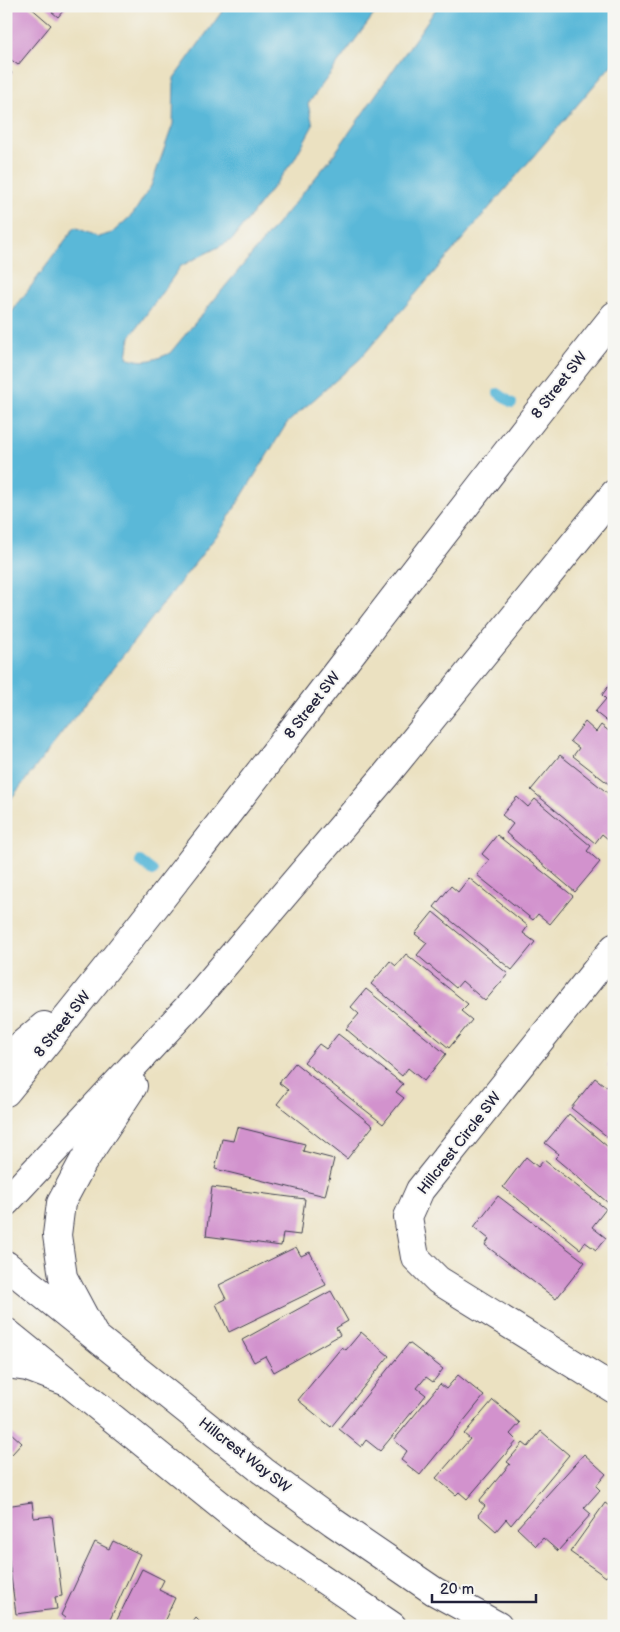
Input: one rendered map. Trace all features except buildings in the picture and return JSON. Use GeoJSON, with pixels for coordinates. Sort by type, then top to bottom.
{"type":"FeatureCollection","features":[{"type":"Feature","properties":{"kind":"main road","name":"8 Street SW"},"geometry":{"type":"LineString","coordinates":[[6,1092],[98,980],[508,449],[614,316]]}},
{"type":"Feature","properties":{"kind":"main road"},"geometry":{"type":"LineString","coordinates":[[588,526],[614,477]]}},
{"type":"Feature","properties":{"kind":"main road"},"geometry":{"type":"LineString","coordinates":[[6,1202],[192,1003],[384,776],[614,494]]}},
{"type":"Feature","properties":{"kind":"main road","name":"Hillcrest Circle SW"},"geometry":{"type":"LineString","coordinates":[[614,948],[420,1190],[408,1217],[415,1257],[438,1280],[614,1389]]}},
{"type":"Feature","properties":{"kind":"main road"},"geometry":{"type":"LineString","coordinates":[[6,1058],[98,980]]}},
{"type":"Feature","properties":{"kind":"main road"},"geometry":{"type":"LineString","coordinates":[[93,1333],[63,1277],[57,1235],[61,1203],[83,1162],[120,1104],[192,1003]]}},
{"type":"Feature","properties":{"kind":"main road","name":"Hillcrest Way SW"},"geometry":{"type":"LineString","coordinates":[[6,1265],[263,1471],[333,1522],[434,1590],[498,1626]]}},
{"type":"Feature","properties":{"kind":"main road"},"geometry":{"type":"LineString","coordinates":[[6,1332],[251,1530],[392,1626]]}},
{"type":"Feature","properties":{"kind":"main road"},"geometry":{"type":"LineString","coordinates":[[6,1364],[27,1367],[67,1382]]}},
{"type":"Feature","properties":{"kind":"water"},"geometry":{"type":"Polygon","coordinates":[[[226,6],[387,6],[375,13],[308,104],[313,125],[294,160],[232,240],[181,266],[130,337],[127,357],[133,359],[144,361],[159,358],[170,353],[330,160],[438,6],[614,6],[614,62],[360,359],[287,423],[221,530],[6,805],[6,320],[75,227],[98,237],[112,233],[133,214],[151,186],[173,124],[174,78],[226,6]]]}},
{"type":"Feature","properties":{"kind":"waterway"},"geometry":{"type":"LineString","coordinates":[[498,393],[512,403]]}},
{"type":"Feature","properties":{"kind":"waterway"},"geometry":{"type":"LineString","coordinates":[[140,861],[153,871]]}}]}
